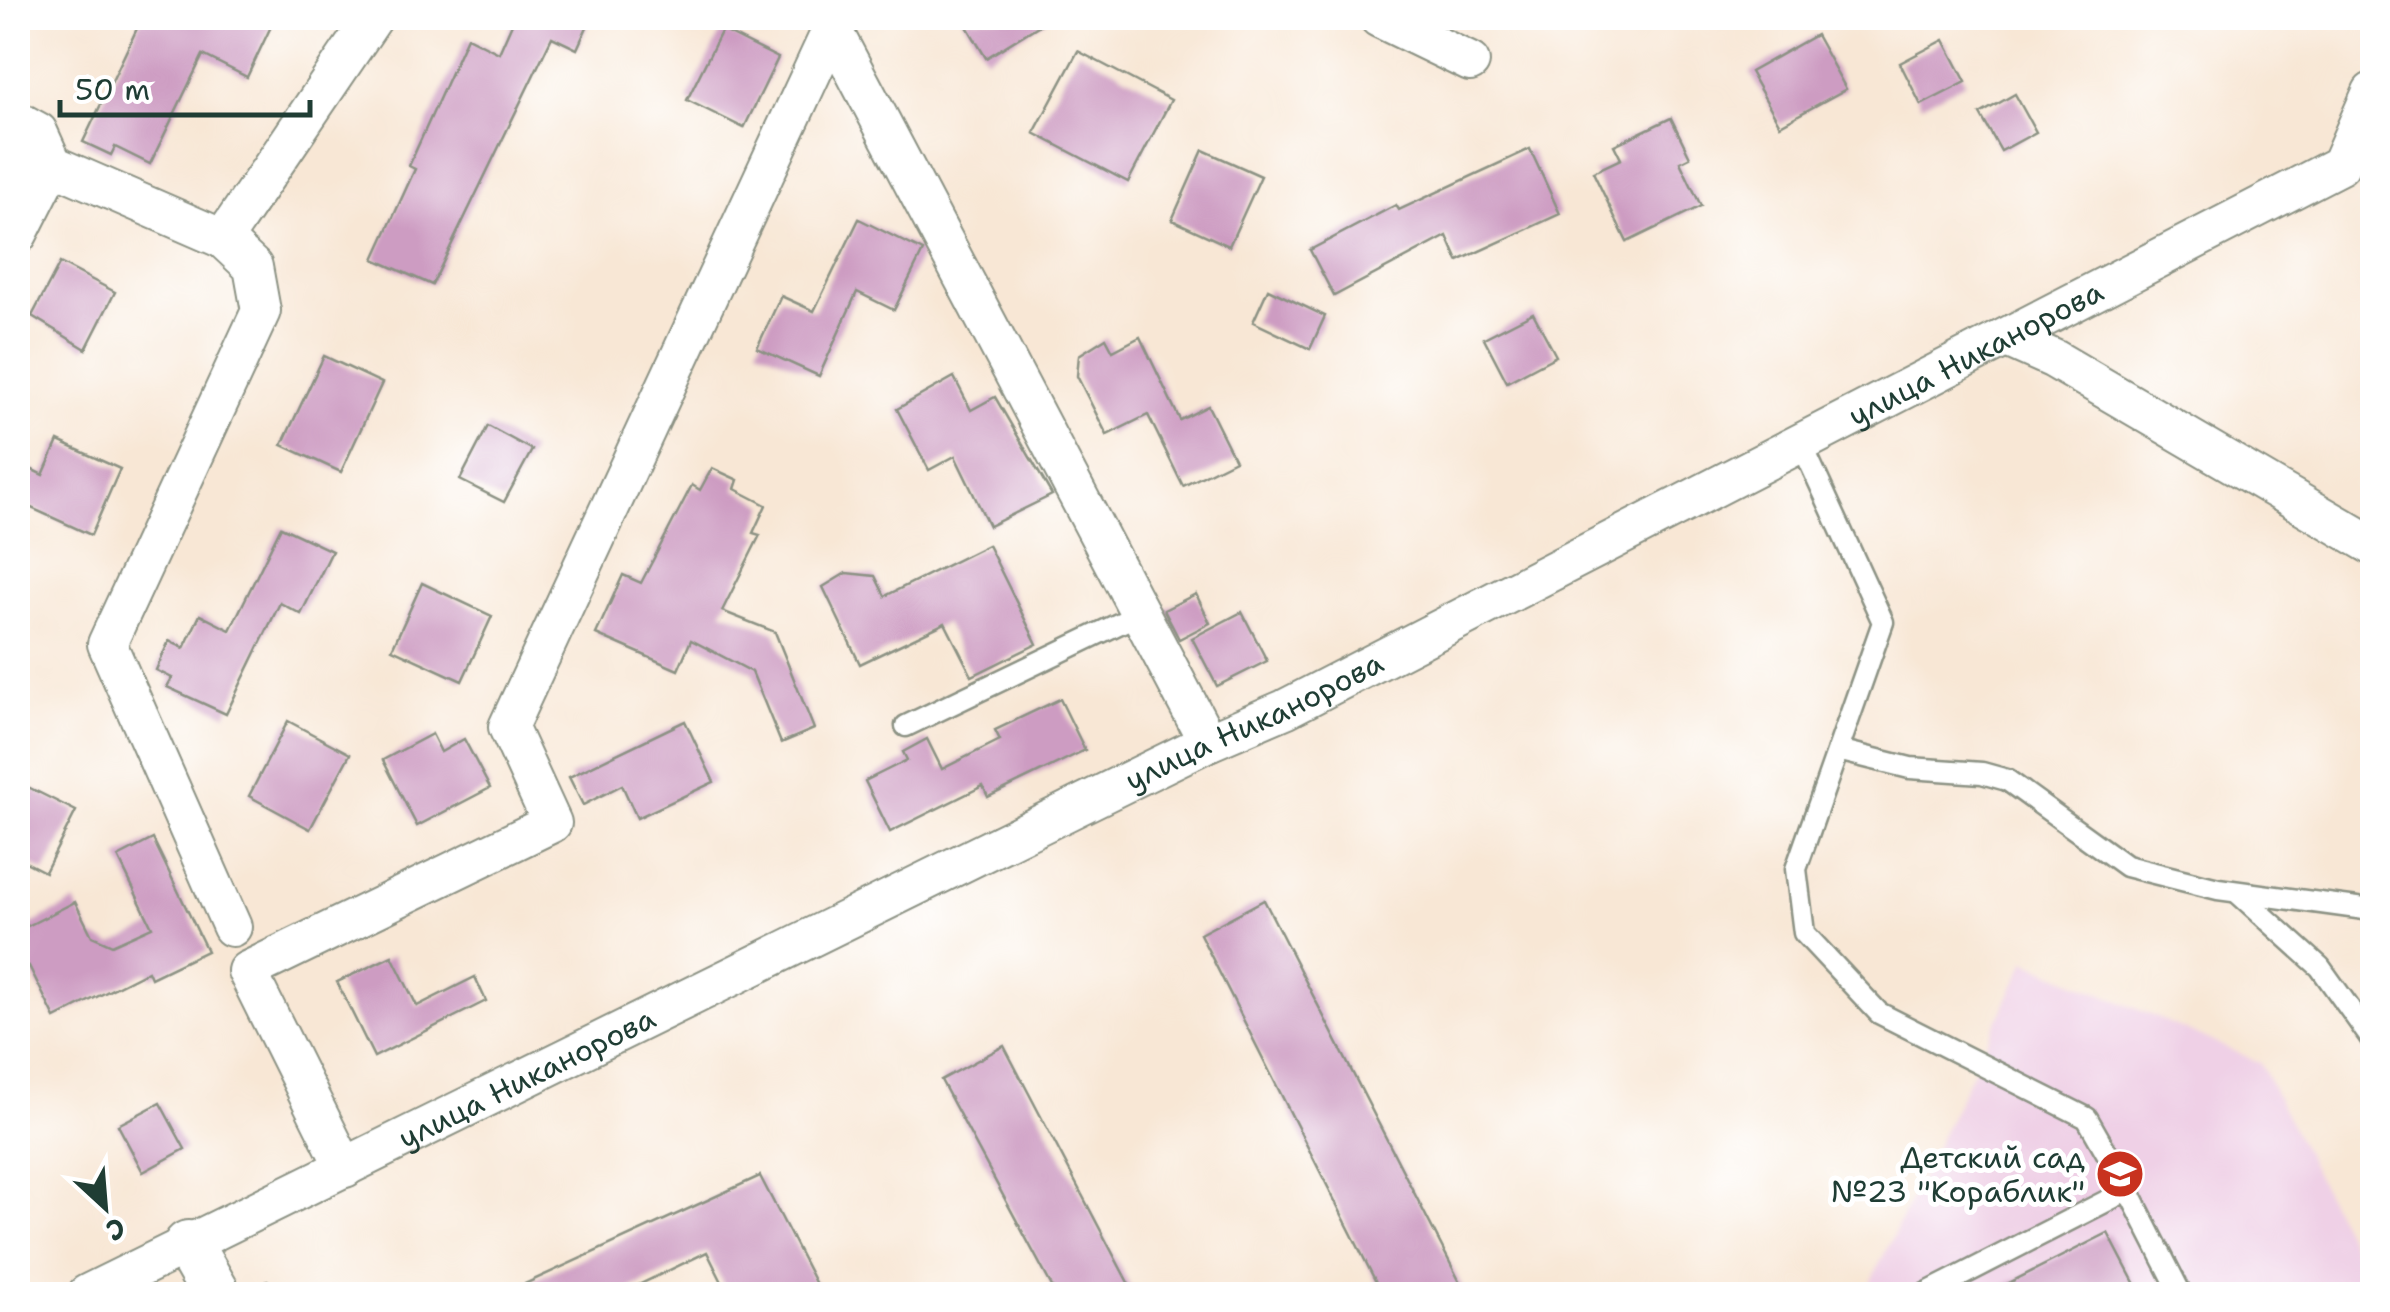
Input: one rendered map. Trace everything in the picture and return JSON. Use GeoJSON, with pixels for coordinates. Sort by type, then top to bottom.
{"type":"FeatureCollection","features":[{"type":"Feature","properties":{"kind":"street"},"geometry":{"type":"LineString","coordinates":[[223,238],[373,18]]}},
{"type":"Feature","properties":{"kind":"street"},"geometry":{"type":"LineString","coordinates":[[1379,18],[1470,62]]}},
{"type":"Feature","properties":{"kind":"street"},"geometry":{"type":"LineString","coordinates":[[833,23],[1208,742]]}},
{"type":"Feature","properties":{"kind":"street"},"geometry":{"type":"LineString","coordinates":[[345,1168],[247,971],[552,823],[508,727],[833,23]]}},
{"type":"Feature","properties":{"kind":"street","name":"улица Никанорова"},"geometry":{"type":"LineString","coordinates":[[87,1294],[1208,742],[1286,709],[2356,160],[2372,92]]}},
{"type":"Feature","properties":{"kind":"street"},"geometry":{"type":"LineString","coordinates":[[18,121],[38,132],[54,164],[223,238],[253,266],[261,312],[107,644],[232,927]]}},
{"type":"Feature","properties":{"kind":"street"},"geometry":{"type":"LineString","coordinates":[[18,234],[54,164]]}},
{"type":"Feature","properties":{"kind":"street"},"geometry":{"type":"LineString","coordinates":[[2006,338],[2054,359],[2372,545]]}},
{"type":"Feature","properties":{"kind":"street"},"geometry":{"type":"LineString","coordinates":[[188,1245],[216,1294]]}},
{"type":"Feature","properties":{"kind":"lane"},"geometry":{"type":"LineString","coordinates":[[1802,445],[1883,622],[1796,870],[1804,933],[1879,1013],[2087,1118],[2181,1294]]}},
{"type":"Feature","properties":{"kind":"lane"},"geometry":{"type":"LineString","coordinates":[[906,726],[1139,614]]}},
{"type":"Feature","properties":{"kind":"lane"},"geometry":{"type":"LineString","coordinates":[[1838,750],[1910,768],[1982,773],[2006,780],[2126,866],[2238,892],[2353,911],[2372,910]]}},
{"type":"Feature","properties":{"kind":"lane"},"geometry":{"type":"LineString","coordinates":[[2238,892],[2320,967],[2372,1040]]}},
{"type":"Feature","properties":{"kind":"lane"},"geometry":{"type":"LineString","coordinates":[[1925,1294],[2128,1190]]}},
{"type":"Feature","properties":{"kind":"path"},"geometry":{"type":"LineString","coordinates":[[242,1294],[267,1282],[274,1294]]}},
{"type":"Feature","properties":{"kind":"shaded area","name":"Детский сад №23 \"Кораблик\""},"geometry":{"type":"Polygon","coordinates":[[[2026,961],[2259,1062],[2372,1286],[2372,1294],[1865,1294],[2026,961]]]}},
{"type":"Feature","properties":{"kind":"building"},"geometry":{"type":"Polygon","coordinates":[[[142,18],[275,18],[247,77],[203,55],[150,164],[115,147],[111,155],[83,142],[142,18]]]}},
{"type":"Feature","properties":{"kind":"building"},"geometry":{"type":"Polygon","coordinates":[[[511,18],[591,18],[577,49],[552,37],[432,285],[374,259],[415,169],[409,166],[467,37],[499,53],[514,19],[511,18]]]}},
{"type":"Feature","properties":{"kind":"building"},"geometry":{"type":"Polygon","coordinates":[[[962,18],[1051,18],[986,58],[962,18]]]}},
{"type":"Feature","properties":{"kind":"building"},"geometry":{"type":"Polygon","coordinates":[[[722,30],[778,58],[744,128],[687,100],[722,30]]]}},
{"type":"Feature","properties":{"kind":"building"},"geometry":{"type":"Polygon","coordinates":[[[1816,35],[1846,89],[1780,125],[1750,72],[1816,35]]]}},
{"type":"Feature","properties":{"kind":"building"},"geometry":{"type":"Polygon","coordinates":[[[1944,40],[1966,82],[1921,105],[1900,63],[1944,40]]]}},
{"type":"Feature","properties":{"kind":"building"},"geometry":{"type":"Polygon","coordinates":[[[1078,51],[1171,100],[1128,182],[1034,133],[1078,51]]]}},
{"type":"Feature","properties":{"kind":"building"},"geometry":{"type":"Polygon","coordinates":[[[2015,94],[2036,132],[2001,151],[1980,114],[2015,94]]]}},
{"type":"Feature","properties":{"kind":"building"},"geometry":{"type":"Polygon","coordinates":[[[1671,118],[1690,157],[1680,162],[1701,206],[1627,242],[1593,172],[1621,159],[1614,145],[1671,118]]]}},
{"type":"Feature","properties":{"kind":"building"},"geometry":{"type":"Polygon","coordinates":[[[1530,149],[1560,214],[1458,261],[1447,236],[1334,296],[1310,250],[1396,205],[1399,210],[1530,149]]]}},
{"type":"Feature","properties":{"kind":"building"},"geometry":{"type":"Polygon","coordinates":[[[1203,150],[1261,176],[1229,246],[1172,220],[1203,150]]]}},
{"type":"Feature","properties":{"kind":"building"},"geometry":{"type":"Polygon","coordinates":[[[859,219],[923,251],[894,310],[857,292],[819,376],[757,348],[781,296],[814,311],[859,219]]]}},
{"type":"Feature","properties":{"kind":"building"},"geometry":{"type":"Polygon","coordinates":[[[60,263],[115,292],[86,349],[32,316],[60,263]]]}},
{"type":"Feature","properties":{"kind":"building"},"geometry":{"type":"Polygon","coordinates":[[[1268,289],[1325,316],[1310,349],[1253,322],[1268,289]]]}},
{"type":"Feature","properties":{"kind":"building"},"geometry":{"type":"Polygon","coordinates":[[[1533,313],[1556,356],[1507,382],[1484,338],[1533,313]]]}},
{"type":"Feature","properties":{"kind":"building"},"geometry":{"type":"Polygon","coordinates":[[[1140,337],[1180,420],[1208,406],[1235,460],[1183,486],[1148,415],[1107,435],[1077,376],[1079,355],[1106,338],[1113,351],[1140,337]]]}},
{"type":"Feature","properties":{"kind":"building"},"geometry":{"type":"Polygon","coordinates":[[[324,356],[382,383],[341,472],[282,445],[324,356]]]}},
{"type":"Feature","properties":{"kind":"building"},"geometry":{"type":"Polygon","coordinates":[[[954,377],[971,410],[995,397],[1052,495],[989,526],[955,456],[929,470],[897,409],[954,377]]]}},
{"type":"Feature","properties":{"kind":"building"},"geometry":{"type":"Polygon","coordinates":[[[488,426],[532,450],[504,502],[460,480],[488,426]]]}},
{"type":"Feature","properties":{"kind":"building"},"geometry":{"type":"Polygon","coordinates":[[[58,441],[120,469],[91,535],[18,502],[18,463],[43,475],[58,441]]]}},
{"type":"Feature","properties":{"kind":"building"},"geometry":{"type":"Polygon","coordinates":[[[712,468],[738,480],[735,489],[766,505],[753,533],[760,535],[722,611],[775,632],[814,729],[781,743],[752,672],[691,640],[678,670],[596,634],[623,575],[641,583],[692,485],[700,490],[712,468]]]}},
{"type":"Feature","properties":{"kind":"building"},"geometry":{"type":"Polygon","coordinates":[[[281,527],[332,551],[301,614],[280,603],[226,714],[167,687],[172,678],[156,670],[169,641],[184,648],[200,615],[230,630],[281,527]]]}},
{"type":"Feature","properties":{"kind":"building"},"geometry":{"type":"Polygon","coordinates":[[[988,545],[1037,644],[972,676],[945,623],[860,664],[823,587],[846,573],[875,576],[885,596],[988,545]]]}},
{"type":"Feature","properties":{"kind":"building"},"geometry":{"type":"Polygon","coordinates":[[[422,583],[492,616],[462,681],[392,649],[422,583]]]}},
{"type":"Feature","properties":{"kind":"building"},"geometry":{"type":"Polygon","coordinates":[[[1196,594],[1210,623],[1179,639],[1164,610],[1196,594]]]}},
{"type":"Feature","properties":{"kind":"building"},"geometry":{"type":"Polygon","coordinates":[[[1242,612],[1267,661],[1217,686],[1192,638],[1242,612]]]}},
{"type":"Feature","properties":{"kind":"building"},"geometry":{"type":"Polygon","coordinates":[[[1060,699],[1085,750],[988,797],[983,786],[890,832],[865,781],[907,760],[903,752],[927,739],[942,769],[1000,740],[995,730],[1060,699]]]}},
{"type":"Feature","properties":{"kind":"building"},"geometry":{"type":"Polygon","coordinates":[[[288,721],[350,754],[310,829],[249,796],[288,721]]]}},
{"type":"Feature","properties":{"kind":"building"},"geometry":{"type":"Polygon","coordinates":[[[685,721],[714,782],[637,818],[622,785],[583,805],[569,777],[685,721]]]}},
{"type":"Feature","properties":{"kind":"building"},"geometry":{"type":"Polygon","coordinates":[[[432,734],[441,752],[464,739],[490,788],[417,826],[383,760],[432,734]]]}},
{"type":"Feature","properties":{"kind":"building"},"geometry":{"type":"Polygon","coordinates":[[[18,782],[76,811],[45,872],[18,858],[18,782]]]}},
{"type":"Feature","properties":{"kind":"building"},"geometry":{"type":"Polygon","coordinates":[[[153,839],[207,951],[151,978],[148,971],[55,1018],[29,966],[18,972],[18,931],[75,902],[92,936],[112,945],[152,927],[118,857],[153,839]]]}},
{"type":"Feature","properties":{"kind":"building"},"geometry":{"type":"Polygon","coordinates":[[[1264,900],[1466,1294],[1382,1294],[1200,934],[1264,900]]]}},
{"type":"Feature","properties":{"kind":"building"},"geometry":{"type":"Polygon","coordinates":[[[392,956],[417,1006],[475,977],[486,1001],[374,1057],[337,982],[392,956]]]}},
{"type":"Feature","properties":{"kind":"building"},"geometry":{"type":"Polygon","coordinates":[[[1004,1046],[1134,1294],[1056,1294],[941,1080],[1004,1046]]]}},
{"type":"Feature","properties":{"kind":"building"},"geometry":{"type":"Polygon","coordinates":[[[160,1103],[185,1149],[143,1172],[118,1125],[160,1103]]]}},
{"type":"Feature","properties":{"kind":"building"},"geometry":{"type":"Polygon","coordinates":[[[760,1176],[821,1294],[728,1294],[707,1252],[620,1294],[503,1294],[760,1176]]]}},
{"type":"Feature","properties":{"kind":"building"},"geometry":{"type":"Polygon","coordinates":[[[2108,1233],[2140,1294],[1987,1294],[2108,1233]]]}},
{"type":"Feature","properties":{"kind":"place","name":"Детский сад №23 \"Кораблик\""},"geometry":{"type":"Point","coordinates":[2120,1174]}}]}
